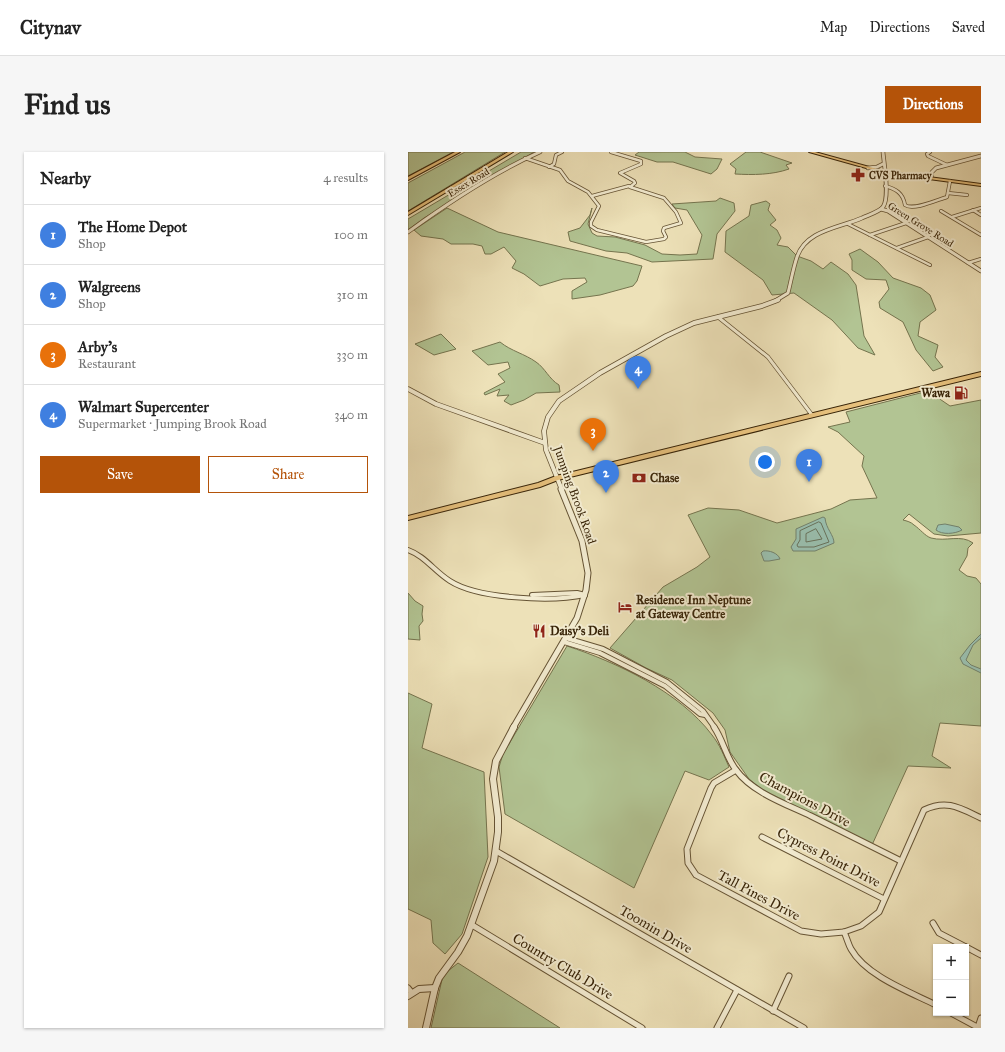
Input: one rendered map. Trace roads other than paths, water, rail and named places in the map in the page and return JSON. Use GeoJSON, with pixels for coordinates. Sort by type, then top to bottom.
{"type":"FeatureCollection","features":[{"type":"Feature","properties":{"kind":"highway"},"geometry":{"type":"LineString","coordinates":[[408,179],[458,152]]}},
{"type":"Feature","properties":{"kind":"highway"},"geometry":{"type":"LineString","coordinates":[[408,214],[511,152]]}},
{"type":"Feature","properties":{"kind":"highway"},"geometry":{"type":"LineString","coordinates":[[408,513],[981,374]]}},
{"type":"Feature","properties":{"kind":"highway"},"geometry":{"type":"LineString","coordinates":[[408,518],[540,485],[556,478]]}},
{"type":"Feature","properties":{"kind":"main road"},"geometry":{"type":"LineString","coordinates":[[811,152],[884,172],[981,185]]}},
{"type":"Feature","properties":{"kind":"street","name":"Essex Road"},"geometry":{"type":"LineString","coordinates":[[408,232],[431,215],[524,159],[540,152]]}},
{"type":"Feature","properties":{"kind":"street"},"geometry":{"type":"LineString","coordinates":[[548,167],[554,164],[556,155],[562,152]]}},
{"type":"Feature","properties":{"kind":"street"},"geometry":{"type":"LineString","coordinates":[[592,196],[635,183],[620,173],[641,164],[642,162],[612,152]]}},
{"type":"Feature","properties":{"kind":"street","name":"Green Grove Road"},"geometry":{"type":"LineString","coordinates":[[883,152],[886,201],[881,209],[888,211],[981,271]]}},
{"type":"Feature","properties":{"kind":"street"},"geometry":{"type":"LineString","coordinates":[[930,152],[927,154],[928,156],[947,165]]}},
{"type":"Feature","properties":{"kind":"street"},"geometry":{"type":"LineString","coordinates":[[931,178],[934,169],[981,156]]}},
{"type":"Feature","properties":{"kind":"street"},"geometry":{"type":"LineString","coordinates":[[524,159],[562,173],[568,181],[583,188],[592,196],[599,206],[591,222],[591,226],[594,230],[620,235],[644,242],[664,240],[666,237],[663,231],[664,228],[680,223],[676,212],[664,198],[629,186]]}},
{"type":"Feature","properties":{"kind":"street"},"geometry":{"type":"LineString","coordinates":[[868,168],[878,167],[883,164]]}},
{"type":"Feature","properties":{"kind":"street"},"geometry":{"type":"LineString","coordinates":[[885,177],[896,174]]}},
{"type":"Feature","properties":{"kind":"street"},"geometry":{"type":"LineString","coordinates":[[885,186],[892,187],[901,193],[905,199],[905,205],[910,207],[946,197],[950,181]]}},
{"type":"Feature","properties":{"kind":"street"},"geometry":{"type":"LineString","coordinates":[[948,193],[967,195]]}},
{"type":"Feature","properties":{"kind":"street"},"geometry":{"type":"LineString","coordinates":[[952,217],[981,208]]}},
{"type":"Feature","properties":{"kind":"street","name":"Jumping Brook Road"},"geometry":{"type":"LineString","coordinates":[[426,1028],[435,988],[439,978],[458,952],[472,925],[496,852],[498,817],[493,779],[496,761],[503,746],[577,618],[585,595],[588,578],[582,541],[547,456],[545,426],[548,417],[559,402],[573,390],[666,336],[694,323],[762,306],[781,298],[789,289],[797,256],[807,240],[816,234],[848,224],[881,209]]}},
{"type":"Feature","properties":{"kind":"street"},"geometry":{"type":"LineString","coordinates":[[973,210],[981,215]]}},
{"type":"Feature","properties":{"kind":"street"},"geometry":{"type":"LineString","coordinates":[[941,211],[981,235]]}},
{"type":"Feature","properties":{"kind":"street"},"geometry":{"type":"LineString","coordinates":[[870,235],[906,223]]}},
{"type":"Feature","properties":{"kind":"street"},"geometry":{"type":"LineString","coordinates":[[848,224],[930,265]]}},
{"type":"Feature","properties":{"kind":"street"},"geometry":{"type":"LineString","coordinates":[[896,248],[928,237]]}},
{"type":"Feature","properties":{"kind":"street"},"geometry":{"type":"LineString","coordinates":[[968,263],[981,259]]}},
{"type":"Feature","properties":{"kind":"street"},"geometry":{"type":"LineString","coordinates":[[718,317],[768,357],[812,415]]}},
{"type":"Feature","properties":{"kind":"street"},"geometry":{"type":"LineString","coordinates":[[408,389],[436,404],[545,443]]}},
{"type":"Feature","properties":{"kind":"street"},"geometry":{"type":"LineString","coordinates":[[408,550],[422,556],[440,574],[465,588],[488,594],[548,598],[577,597],[585,595]]}},
{"type":"Feature","properties":{"kind":"street","name":"Champions Drive"},"geometry":{"type":"LineString","coordinates":[[565,640],[598,650],[665,686],[700,714],[705,715],[720,734],[727,754],[736,770],[749,783],[770,796],[901,861]]}},
{"type":"Feature","properties":{"kind":"street","name":"Tall Pines Drive"},"geometry":{"type":"LineString","coordinates":[[736,770],[714,783],[711,788],[687,849],[686,857],[689,867],[696,875],[801,931],[821,934],[844,932],[861,926],[878,912],[924,810],[942,803],[955,806],[981,818]]}},
{"type":"Feature","properties":{"kind":"street","name":"Cypress Point Drive"},"geometry":{"type":"LineString","coordinates":[[762,837],[884,899]]}},
{"type":"Feature","properties":{"kind":"street","name":"Toomin Drive"},"geometry":{"type":"LineString","coordinates":[[496,852],[804,1028]]}},
{"type":"Feature","properties":{"kind":"street"},"geometry":{"type":"LineString","coordinates":[[933,923],[939,933],[960,944]]}},
{"type":"Feature","properties":{"kind":"street","name":"Country Club Drive"},"geometry":{"type":"LineString","coordinates":[[472,925],[642,1028]]}},
{"type":"Feature","properties":{"kind":"street"},"geometry":{"type":"LineString","coordinates":[[844,932],[851,950],[860,961],[872,971],[933,1003]]}},
{"type":"Feature","properties":{"kind":"street"},"geometry":{"type":"LineString","coordinates":[[969,949],[981,955]]}},
{"type":"Feature","properties":{"kind":"street"},"geometry":{"type":"LineString","coordinates":[[773,1011],[789,976]]}},
{"type":"Feature","properties":{"kind":"street"},"geometry":{"type":"LineString","coordinates":[[409,992],[419,989],[435,988]]}},
{"type":"Feature","properties":{"kind":"street"},"geometry":{"type":"LineString","coordinates":[[717,1028],[737,990]]}},
{"type":"Feature","properties":{"kind":"street"},"geometry":{"type":"LineString","coordinates":[[957,1016],[979,1028],[981,1018]]}},
{"type":"Feature","properties":{"kind":"water"},"geometry":{"type":"Polygon","coordinates":[[[823,517],[825,518],[834,543],[815,551],[793,551],[791,547],[796,539],[796,529],[823,517]]]}},
{"type":"Feature","properties":{"kind":"water"},"geometry":{"type":"Polygon","coordinates":[[[945,524],[959,527],[962,530],[942,533],[936,530],[938,525],[945,524]]]}},
{"type":"Feature","properties":{"kind":"water"},"geometry":{"type":"Polygon","coordinates":[[[763,551],[773,552],[780,559],[764,561],[761,553],[763,551]]]}},
{"type":"Feature","properties":{"kind":"water"},"geometry":{"type":"Polygon","coordinates":[[[981,634],[981,638],[973,645],[966,660],[971,665],[981,669],[981,673],[963,664],[960,658],[981,634]]]}},
{"type":"Feature","properties":{"kind":"place","name":"CVS Pharmacy"},"geometry":{"type":"Point","coordinates":[858,175]}},
{"type":"Feature","properties":{"kind":"place","name":"Walmart Supercenter"},"geometry":{"type":"Point","coordinates":[638,389]}},
{"type":"Feature","properties":{"kind":"place","name":"Wawa"},"geometry":{"type":"Point","coordinates":[961,393]}},
{"type":"Feature","properties":{"kind":"place","name":"Arby's"},"geometry":{"type":"Point","coordinates":[593,451]}},
{"type":"Feature","properties":{"kind":"place","name":"Chase"},"geometry":{"type":"Point","coordinates":[639,478]}},
{"type":"Feature","properties":{"kind":"place","name":"The Home Depot"},"geometry":{"type":"Point","coordinates":[809,482]}},
{"type":"Feature","properties":{"kind":"place","name":"Walgreens"},"geometry":{"type":"Point","coordinates":[606,493]}},
{"type":"Feature","properties":{"kind":"place","name":"Residence Inn Neptune at Gateway Centre"},"geometry":{"type":"Point","coordinates":[625,607]}},
{"type":"Feature","properties":{"kind":"place","name":"Daisy's Deli"},"geometry":{"type":"Point","coordinates":[539,631]}}]}
